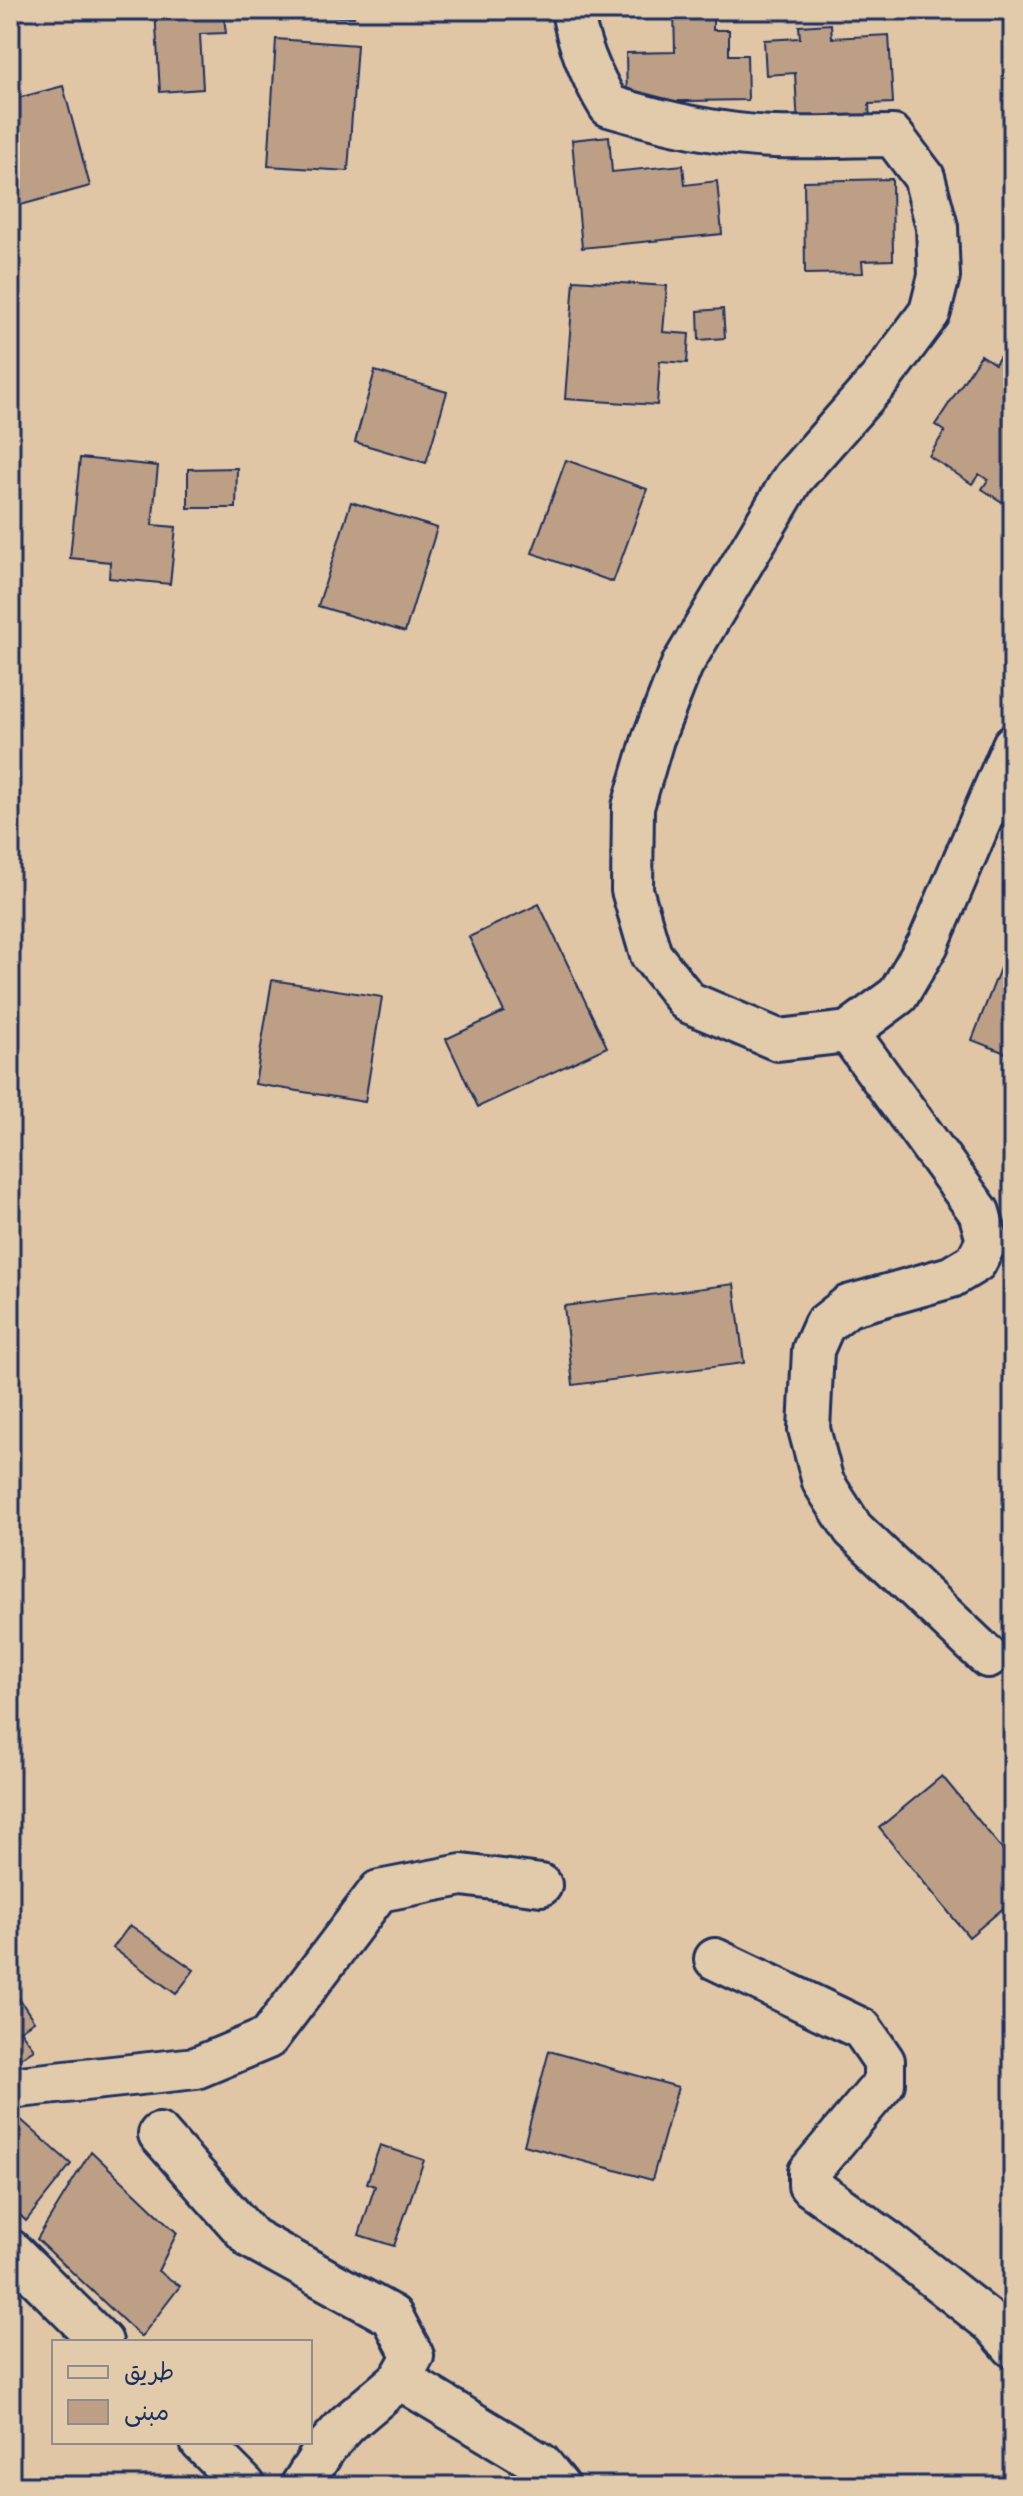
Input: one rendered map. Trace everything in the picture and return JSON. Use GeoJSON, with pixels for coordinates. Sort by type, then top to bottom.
{"type":"FeatureCollection","features":[{"type":"Feature","properties":{"kind":"street"},"geometry":{"type":"LineString","coordinates":[[572,10],[576,33],[592,78],[609,106],[707,129],[772,137],[893,136],[924,177],[937,227],[939,276],[930,312],[881,378],[793,478],[682,665],[653,739],[633,807],[632,890],[651,955],[688,1002],[778,1040],[848,1032],[898,995],[906,983],[928,944],[1013,745]]}},
{"type":"Feature","properties":{"kind":"street"},"geometry":{"type":"LineString","coordinates":[[848,1032],[979,1212],[1000,1247],[951,1277],[848,1306],[824,1325],[813,1350],[809,1429],[823,1482],[853,1529],[988,1657]]}},
{"type":"Feature","properties":{"kind":"street"},"geometry":{"type":"LineString","coordinates":[[10,2088],[196,2068],[268,2038],[379,1891],[462,1875],[541,1885]]}},
{"type":"Feature","properties":{"kind":"street"},"geometry":{"type":"LineString","coordinates":[[715,1959],[862,2029],[884,2061],[884,2083],[809,2172],[809,2185],[890,2243],[993,2324],[1013,2347]]}},
{"type":"Feature","properties":{"kind":"street"},"geometry":{"type":"LineString","coordinates":[[159,2134],[251,2238],[392,2316],[413,2356],[400,2379],[347,2424],[326,2447],[301,2486]]}},
{"type":"Feature","properties":{"kind":"street"},"geometry":{"type":"LineString","coordinates":[[10,2250],[100,2340]]}},
{"type":"Feature","properties":{"kind":"street"},"geometry":{"type":"LineString","coordinates":[[400,2379],[541,2464],[559,2486]]}},
{"type":"Feature","properties":{"kind":"street"},"geometry":{"type":"LineString","coordinates":[[203,2444],[245,2486]]}},
{"type":"Feature","properties":{"kind":"building"},"geometry":{"type":"Polygon","coordinates":[[[155,10],[223,10],[226,33],[200,34],[203,89],[160,92],[155,10]]]}},
{"type":"Feature","properties":{"kind":"building"},"geometry":{"type":"Polygon","coordinates":[[[271,10],[355,10],[354,17],[271,16],[271,10]]]}},
{"type":"Feature","properties":{"kind":"building"},"geometry":{"type":"Polygon","coordinates":[[[674,10],[713,10],[713,30],[729,30],[729,55],[747,55],[748,100],[627,102],[626,53],[675,52],[674,10]]]}},
{"type":"Feature","properties":{"kind":"building"},"geometry":{"type":"Polygon","coordinates":[[[831,24],[832,38],[889,35],[893,103],[869,104],[870,121],[798,126],[795,73],[766,75],[764,40],[800,38],[799,26],[831,24]]]}},
{"type":"Feature","properties":{"kind":"building"},"geometry":{"type":"Polygon","coordinates":[[[276,39],[357,45],[348,171],[268,166],[276,39]]]}},
{"type":"Feature","properties":{"kind":"building"},"geometry":{"type":"Polygon","coordinates":[[[63,86],[90,186],[10,208],[10,100],[63,86]]]}},
{"type":"Feature","properties":{"kind":"building"},"geometry":{"type":"Polygon","coordinates":[[[609,136],[612,172],[683,165],[685,185],[717,181],[722,234],[582,248],[572,140],[609,136]]]}},
{"type":"Feature","properties":{"kind":"building"},"geometry":{"type":"Polygon","coordinates":[[[892,179],[893,260],[862,261],[863,273],[805,274],[804,181],[892,179]]]}},
{"type":"Feature","properties":{"kind":"building"},"geometry":{"type":"Polygon","coordinates":[[[574,280],[667,286],[663,332],[689,334],[687,363],[660,361],[657,405],[565,399],[574,280]]]}},
{"type":"Feature","properties":{"kind":"building"},"geometry":{"type":"Polygon","coordinates":[[[723,309],[725,338],[699,340],[698,311],[723,309]]]}},
{"type":"Feature","properties":{"kind":"building"},"geometry":{"type":"Polygon","coordinates":[[[1004,350],[1013,356],[1013,502],[1010,507],[982,489],[988,480],[979,474],[972,484],[929,456],[945,431],[935,425],[981,355],[995,364],[1004,350]]]}},
{"type":"Feature","properties":{"kind":"building"},"geometry":{"type":"Polygon","coordinates":[[[375,371],[447,392],[426,463],[355,442],[375,371]]]}},
{"type":"Feature","properties":{"kind":"building"},"geometry":{"type":"Polygon","coordinates":[[[80,458],[158,466],[152,525],[176,527],[170,584],[109,578],[110,562],[70,558],[80,458]]]}},
{"type":"Feature","properties":{"kind":"building"},"geometry":{"type":"Polygon","coordinates":[[[566,460],[647,489],[613,582],[532,553],[566,460]]]}},
{"type":"Feature","properties":{"kind":"building"},"geometry":{"type":"Polygon","coordinates":[[[237,468],[236,508],[188,508],[188,469],[237,468]]]}},
{"type":"Feature","properties":{"kind":"building"},"geometry":{"type":"Polygon","coordinates":[[[351,502],[437,528],[405,632],[318,606],[351,502]]]}},
{"type":"Feature","properties":{"kind":"building"},"geometry":{"type":"Polygon","coordinates":[[[539,904],[607,1047],[478,1107],[446,1039],[504,1012],[469,937],[539,904]]]}},
{"type":"Feature","properties":{"kind":"building"},"geometry":{"type":"Polygon","coordinates":[[[1013,935],[1013,1056],[972,1040],[1013,935]]]}},
{"type":"Feature","properties":{"kind":"building"},"geometry":{"type":"Polygon","coordinates":[[[272,980],[382,997],[365,1102],[255,1084],[272,980]]]}},
{"type":"Feature","properties":{"kind":"building"},"geometry":{"type":"Polygon","coordinates":[[[734,1284],[744,1363],[573,1385],[564,1306],[734,1284]]]}},
{"type":"Feature","properties":{"kind":"building"},"geometry":{"type":"Polygon","coordinates":[[[942,1776],[1013,1862],[1013,1900],[969,1937],[879,1828],[942,1776]]]}},
{"type":"Feature","properties":{"kind":"building"},"geometry":{"type":"Polygon","coordinates":[[[130,1925],[194,1970],[176,1994],[113,1948],[130,1925]]]}},
{"type":"Feature","properties":{"kind":"building"},"geometry":{"type":"Polygon","coordinates":[[[10,1985],[34,2021],[20,2030],[34,2049],[10,2065],[10,1985]]]}},
{"type":"Feature","properties":{"kind":"building"},"geometry":{"type":"Polygon","coordinates":[[[549,2051],[678,2087],[652,2180],[524,2145],[549,2051]]]}},
{"type":"Feature","properties":{"kind":"building"},"geometry":{"type":"Polygon","coordinates":[[[10,2110],[71,2164],[26,2221],[10,2205],[10,2110]]]}},
{"type":"Feature","properties":{"kind":"building"},"geometry":{"type":"Polygon","coordinates":[[[380,2145],[424,2160],[394,2246],[359,2235],[375,2186],[367,2183],[380,2145]]]}},
{"type":"Feature","properties":{"kind":"building"},"geometry":{"type":"Polygon","coordinates":[[[91,2151],[177,2233],[158,2271],[180,2286],[141,2337],[37,2239],[91,2151]]]}}]}
